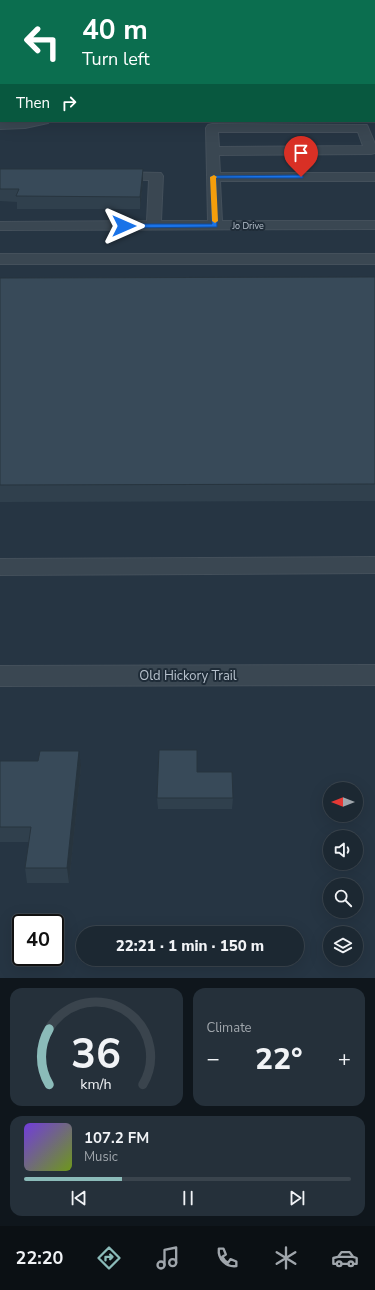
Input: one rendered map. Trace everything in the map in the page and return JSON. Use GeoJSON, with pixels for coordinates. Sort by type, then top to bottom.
{"type":"FeatureCollection","features":[{"type":"Feature","properties":{"kind":"street"},"geometry":{"type":"LineString","coordinates":[[0,125],[38,122]]}},
{"type":"Feature","properties":{"kind":"street"},"geometry":{"type":"LineString","coordinates":[[212,145],[371,150],[371,138],[363,128],[212,128],[212,145],[213,183],[215,226]]}},
{"type":"Feature","properties":{"kind":"street"},"geometry":{"type":"LineString","coordinates":[[102,176],[156,176],[154,220]]}},
{"type":"Feature","properties":{"kind":"street"},"geometry":{"type":"LineString","coordinates":[[213,183],[375,177]]}},
{"type":"Feature","properties":{"kind":"street"},"geometry":{"type":"LineString","coordinates":[[213,183],[375,190]]}},
{"type":"Feature","properties":{"kind":"street","name":"Jo Drive"},"geometry":{"type":"LineString","coordinates":[[3,220],[154,220],[215,226],[375,225]]}},
{"type":"Feature","properties":{"kind":"street"},"geometry":{"type":"LineString","coordinates":[[0,259],[375,259]]}},
{"type":"Feature","properties":{"kind":"street"},"geometry":{"type":"LineString","coordinates":[[0,567],[375,565]]}},
{"type":"Feature","properties":{"kind":"street","name":"Old Hickory Trail"},"geometry":{"type":"LineString","coordinates":[[0,676],[375,675]]}},
{"type":"Feature","properties":{"kind":"building"},"geometry":{"type":"Polygon","coordinates":[[[0,169],[143,169],[140,197],[16,196],[19,189],[0,189],[0,169]]]}},
{"type":"Feature","properties":{"kind":"building"},"geometry":{"type":"Polygon","coordinates":[[[375,277],[375,484],[0,485],[0,278],[375,277]]]}},
{"type":"Feature","properties":{"kind":"building"},"geometry":{"type":"Polygon","coordinates":[[[159,750],[197,750],[197,772],[232,772],[233,798],[157,798],[159,750]]]}},
{"type":"Feature","properties":{"kind":"building"},"geometry":{"type":"Polygon","coordinates":[[[40,751],[79,751],[67,868],[25,868],[31,827],[0,827],[0,761],[38,761],[40,751]]]}},
{"type":"Feature","properties":{"kind":"slow traffic"},"geometry":{"type":"LineString","coordinates":[[214,177],[215,221]]}},
{"type":"Feature","properties":{"kind":"route"},"geometry":{"type":"LineString","coordinates":[[124,226],[215,226],[213,177],[301,177]]}}]}
